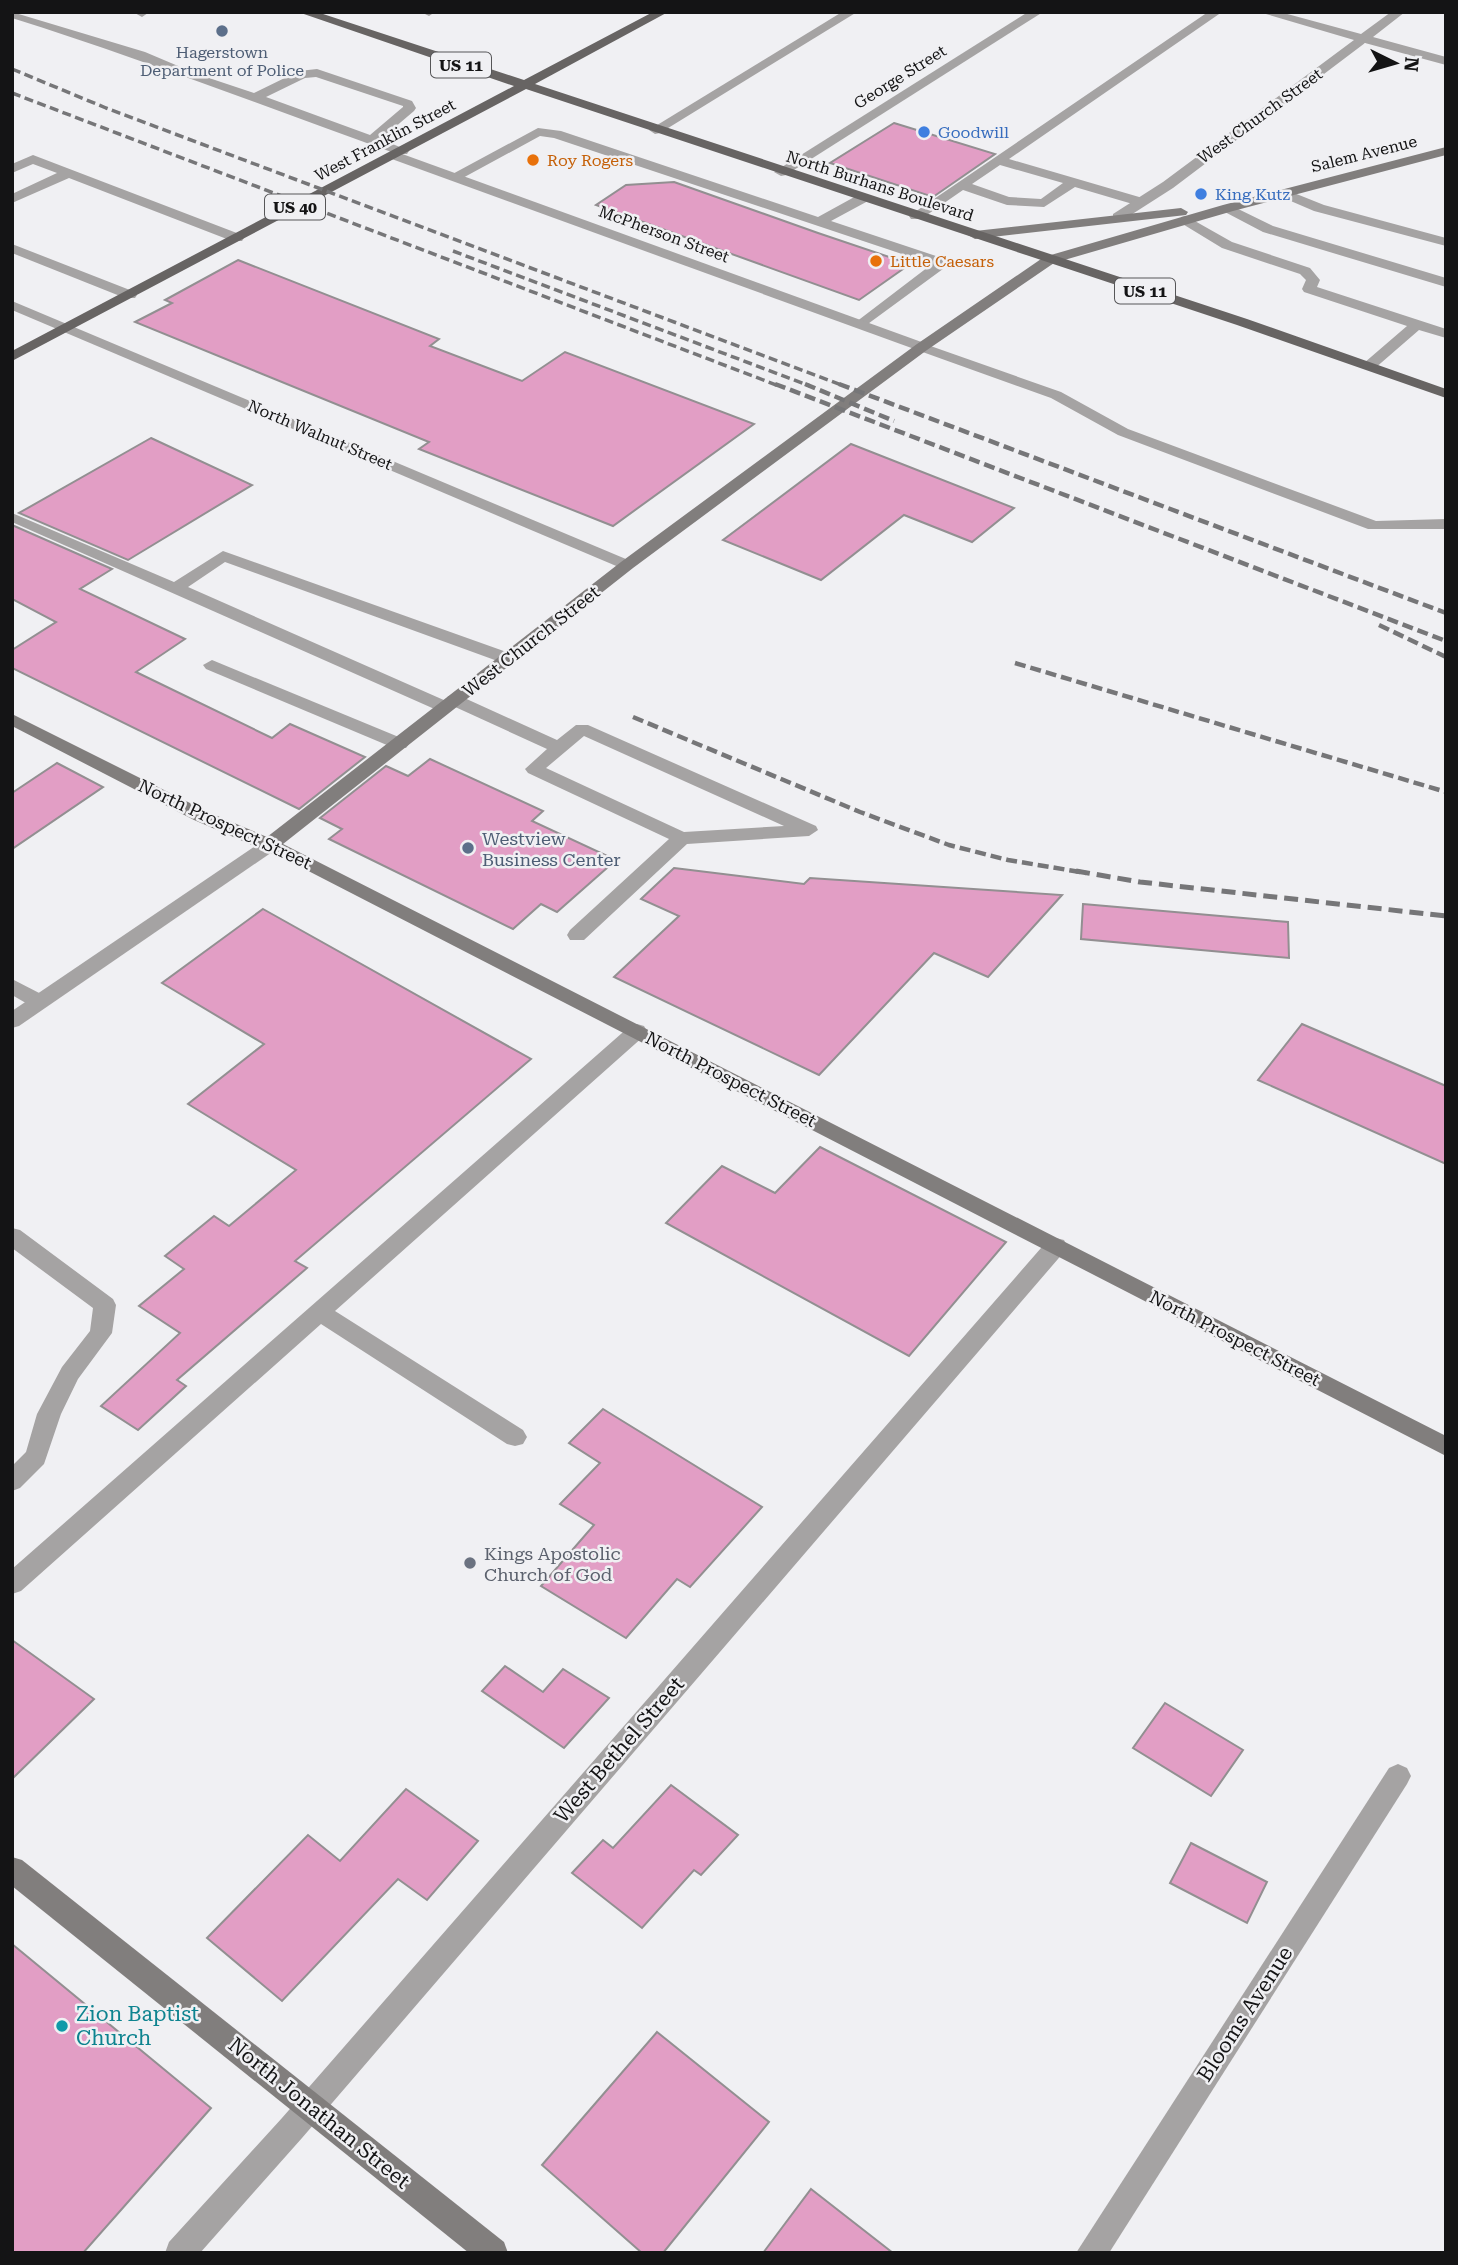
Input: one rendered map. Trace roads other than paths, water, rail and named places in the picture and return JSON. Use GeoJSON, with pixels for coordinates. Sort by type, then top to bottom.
{"type":"FeatureCollection","features":[{"type":"Feature","properties":{"kind":"main road","name":"North Burhans Boulevard"},"geometry":{"type":"LineString","coordinates":[[304,12],[1369,366],[1446,394]]}},
{"type":"Feature","properties":{"kind":"main road","name":"West Franklin Street"},"geometry":{"type":"LineString","coordinates":[[12,358],[662,12]]}},
{"type":"Feature","properties":{"kind":"main road","name":"Salem Avenue"},"geometry":{"type":"LineString","coordinates":[[1049,260],[1228,208],[1446,151]]}},
{"type":"Feature","properties":{"kind":"main road"},"geometry":{"type":"LineString","coordinates":[[975,235],[1054,228],[1118,217],[1228,208]]}},
{"type":"Feature","properties":{"kind":"main road","name":"West Church Street"},"geometry":{"type":"LineString","coordinates":[[271,844],[628,565],[922,347],[1049,260]]}},
{"type":"Feature","properties":{"kind":"main road","name":"North Prospect Street"},"geometry":{"type":"LineString","coordinates":[[12,719],[201,817],[271,844],[1446,1447]]}},
{"type":"Feature","properties":{"kind":"main road","name":"North Jonathan Street"},"geometry":{"type":"LineString","coordinates":[[12,1869],[493,2253]]}},
{"type":"Feature","properties":{"kind":"street"},"geometry":{"type":"LineString","coordinates":[[655,130],[851,12]]}},
{"type":"Feature","properties":{"kind":"street","name":"George Street"},"geometry":{"type":"LineString","coordinates":[[781,172],[1037,12]]}},
{"type":"Feature","properties":{"kind":"street"},"geometry":{"type":"LineString","coordinates":[[916,216],[1216,12]]}},
{"type":"Feature","properties":{"kind":"street"},"geometry":{"type":"LineString","coordinates":[[1265,12],[1446,61]]}},
{"type":"Feature","properties":{"kind":"street","name":"West Church Street"},"geometry":{"type":"LineString","coordinates":[[1118,217],[1399,12]]}},
{"type":"Feature","properties":{"kind":"street","name":"McPherson Street"},"geometry":{"type":"LineString","coordinates":[[12,14],[141,55],[193,77],[374,141],[454,177],[1056,395],[1123,432],[1374,526],[1446,524]]}},
{"type":"Feature","properties":{"kind":"street"},"geometry":{"type":"LineString","coordinates":[[255,97],[303,74],[317,73],[408,104],[410,108],[375,135],[374,141]]}},
{"type":"Feature","properties":{"kind":"street"},"geometry":{"type":"LineString","coordinates":[[454,177],[538,132],[556,134],[746,195],[937,261],[940,266],[861,325]]}},
{"type":"Feature","properties":{"kind":"street"},"geometry":{"type":"LineString","coordinates":[[12,169],[33,159],[237,238]]}},
{"type":"Feature","properties":{"kind":"street"},"geometry":{"type":"LineString","coordinates":[[998,159],[1141,202]]}},
{"type":"Feature","properties":{"kind":"street"},"geometry":{"type":"LineString","coordinates":[[12,200],[68,173]]}},
{"type":"Feature","properties":{"kind":"street"},"geometry":{"type":"LineString","coordinates":[[961,185],[1007,201],[1044,203],[1073,182]]}},
{"type":"Feature","properties":{"kind":"street"},"geometry":{"type":"LineString","coordinates":[[1284,193],[1319,208],[1446,243]]}},
{"type":"Feature","properties":{"kind":"street"},"geometry":{"type":"LineString","coordinates":[[819,222],[863,198]]}},
{"type":"Feature","properties":{"kind":"street"},"geometry":{"type":"LineString","coordinates":[[1228,208],[1268,229],[1446,283]]}},
{"type":"Feature","properties":{"kind":"street"},"geometry":{"type":"LineString","coordinates":[[1186,220],[1227,245],[1305,271],[1314,280],[1309,289],[1446,334]]}},
{"type":"Feature","properties":{"kind":"street"},"geometry":{"type":"LineString","coordinates":[[16,253],[130,295]]}},
{"type":"Feature","properties":{"kind":"street","name":"North Walnut Street"},"geometry":{"type":"LineString","coordinates":[[12,305],[628,565]]}},
{"type":"Feature","properties":{"kind":"street"},"geometry":{"type":"LineString","coordinates":[[1369,366],[1417,325]]}},
{"type":"Feature","properties":{"kind":"street"},"geometry":{"type":"LineString","coordinates":[[14,516],[176,588],[559,748]]}},
{"type":"Feature","properties":{"kind":"street"},"geometry":{"type":"LineString","coordinates":[[176,588],[223,556],[509,659]]}},
{"type":"Feature","properties":{"kind":"street"},"geometry":{"type":"LineString","coordinates":[[212,665],[400,744]]}},
{"type":"Feature","properties":{"kind":"street"},"geometry":{"type":"LineString","coordinates":[[582,729],[809,830],[682,838],[534,769],[559,748],[582,729]]}},
{"type":"Feature","properties":{"kind":"street"},"geometry":{"type":"LineString","coordinates":[[577,934],[682,838]]}},
{"type":"Feature","properties":{"kind":"street","name":"West Church Street"},"geometry":{"type":"LineString","coordinates":[[12,1021],[37,1001],[271,844]]}},
{"type":"Feature","properties":{"kind":"street"},"geometry":{"type":"LineString","coordinates":[[12,986],[37,1001]]}},
{"type":"Feature","properties":{"kind":"street"},"geometry":{"type":"LineString","coordinates":[[12,1584],[637,1031]]}},
{"type":"Feature","properties":{"kind":"street"},"geometry":{"type":"LineString","coordinates":[[12,1236],[105,1305],[101,1333],[70,1373],[49,1414],[36,1457],[12,1481]]}},
{"type":"Feature","properties":{"kind":"street","name":"West Bethel Street"},"geometry":{"type":"LineString","coordinates":[[180,2253],[1056,1246]]}},
{"type":"Feature","properties":{"kind":"street"},"geometry":{"type":"LineString","coordinates":[[321,1313],[515,1437]]}},
{"type":"Feature","properties":{"kind":"street","name":"Blooms Avenue"},"geometry":{"type":"LineString","coordinates":[[1091,2253],[1398,1776]]}},
{"type":"Feature","properties":{"kind":"railway"},"geometry":{"type":"LineString","coordinates":[[12,69],[106,108],[844,386]]}},
{"type":"Feature","properties":{"kind":"railway"},"geometry":{"type":"LineString","coordinates":[[12,93],[779,386]]}},
{"type":"Feature","properties":{"kind":"railway"},"geometry":{"type":"LineString","coordinates":[[453,251],[808,385]]}},
{"type":"Feature","properties":{"kind":"railway"},"geometry":{"type":"LineString","coordinates":[[775,384],[1446,641]]}},
{"type":"Feature","properties":{"kind":"railway"},"geometry":{"type":"LineString","coordinates":[[839,384],[1446,613]]}},
{"type":"Feature","properties":{"kind":"railway"},"geometry":{"type":"LineString","coordinates":[[808,385],[894,421]]}},
{"type":"Feature","properties":{"kind":"railway"},"geometry":{"type":"LineString","coordinates":[[1379,625],[1446,657]]}},
{"type":"Feature","properties":{"kind":"railway"},"geometry":{"type":"LineString","coordinates":[[1015,663],[1446,792]]}},
{"type":"Feature","properties":{"kind":"railway"},"geometry":{"type":"LineString","coordinates":[[633,717],[860,812],[949,845],[1008,860],[1086,873]]}},
{"type":"Feature","properties":{"kind":"railway"},"geometry":{"type":"LineString","coordinates":[[1076,871],[1140,882],[1446,916]]}},
{"type":"Feature","properties":{"kind":"place","name":"Hagerstown Department of Police"},"geometry":{"type":"Point","coordinates":[222,31]}},
{"type":"Feature","properties":{"kind":"place","name":"Goodwill"},"geometry":{"type":"Point","coordinates":[924,132]}},
{"type":"Feature","properties":{"kind":"place","name":"Roy Rogers"},"geometry":{"type":"Point","coordinates":[533,160]}},
{"type":"Feature","properties":{"kind":"place","name":"King Kutz"},"geometry":{"type":"Point","coordinates":[1201,194]}},
{"type":"Feature","properties":{"kind":"place","name":"Little Caesars"},"geometry":{"type":"Point","coordinates":[876,261]}},
{"type":"Feature","properties":{"kind":"place","name":"Westview Business Center"},"geometry":{"type":"Point","coordinates":[468,848]}},
{"type":"Feature","properties":{"kind":"place","name":"Kings Apostolic Church of God"},"geometry":{"type":"Point","coordinates":[470,1563]}},
{"type":"Feature","properties":{"kind":"place","name":"Zion Baptist Church"},"geometry":{"type":"Point","coordinates":[62,2026]}}]}
